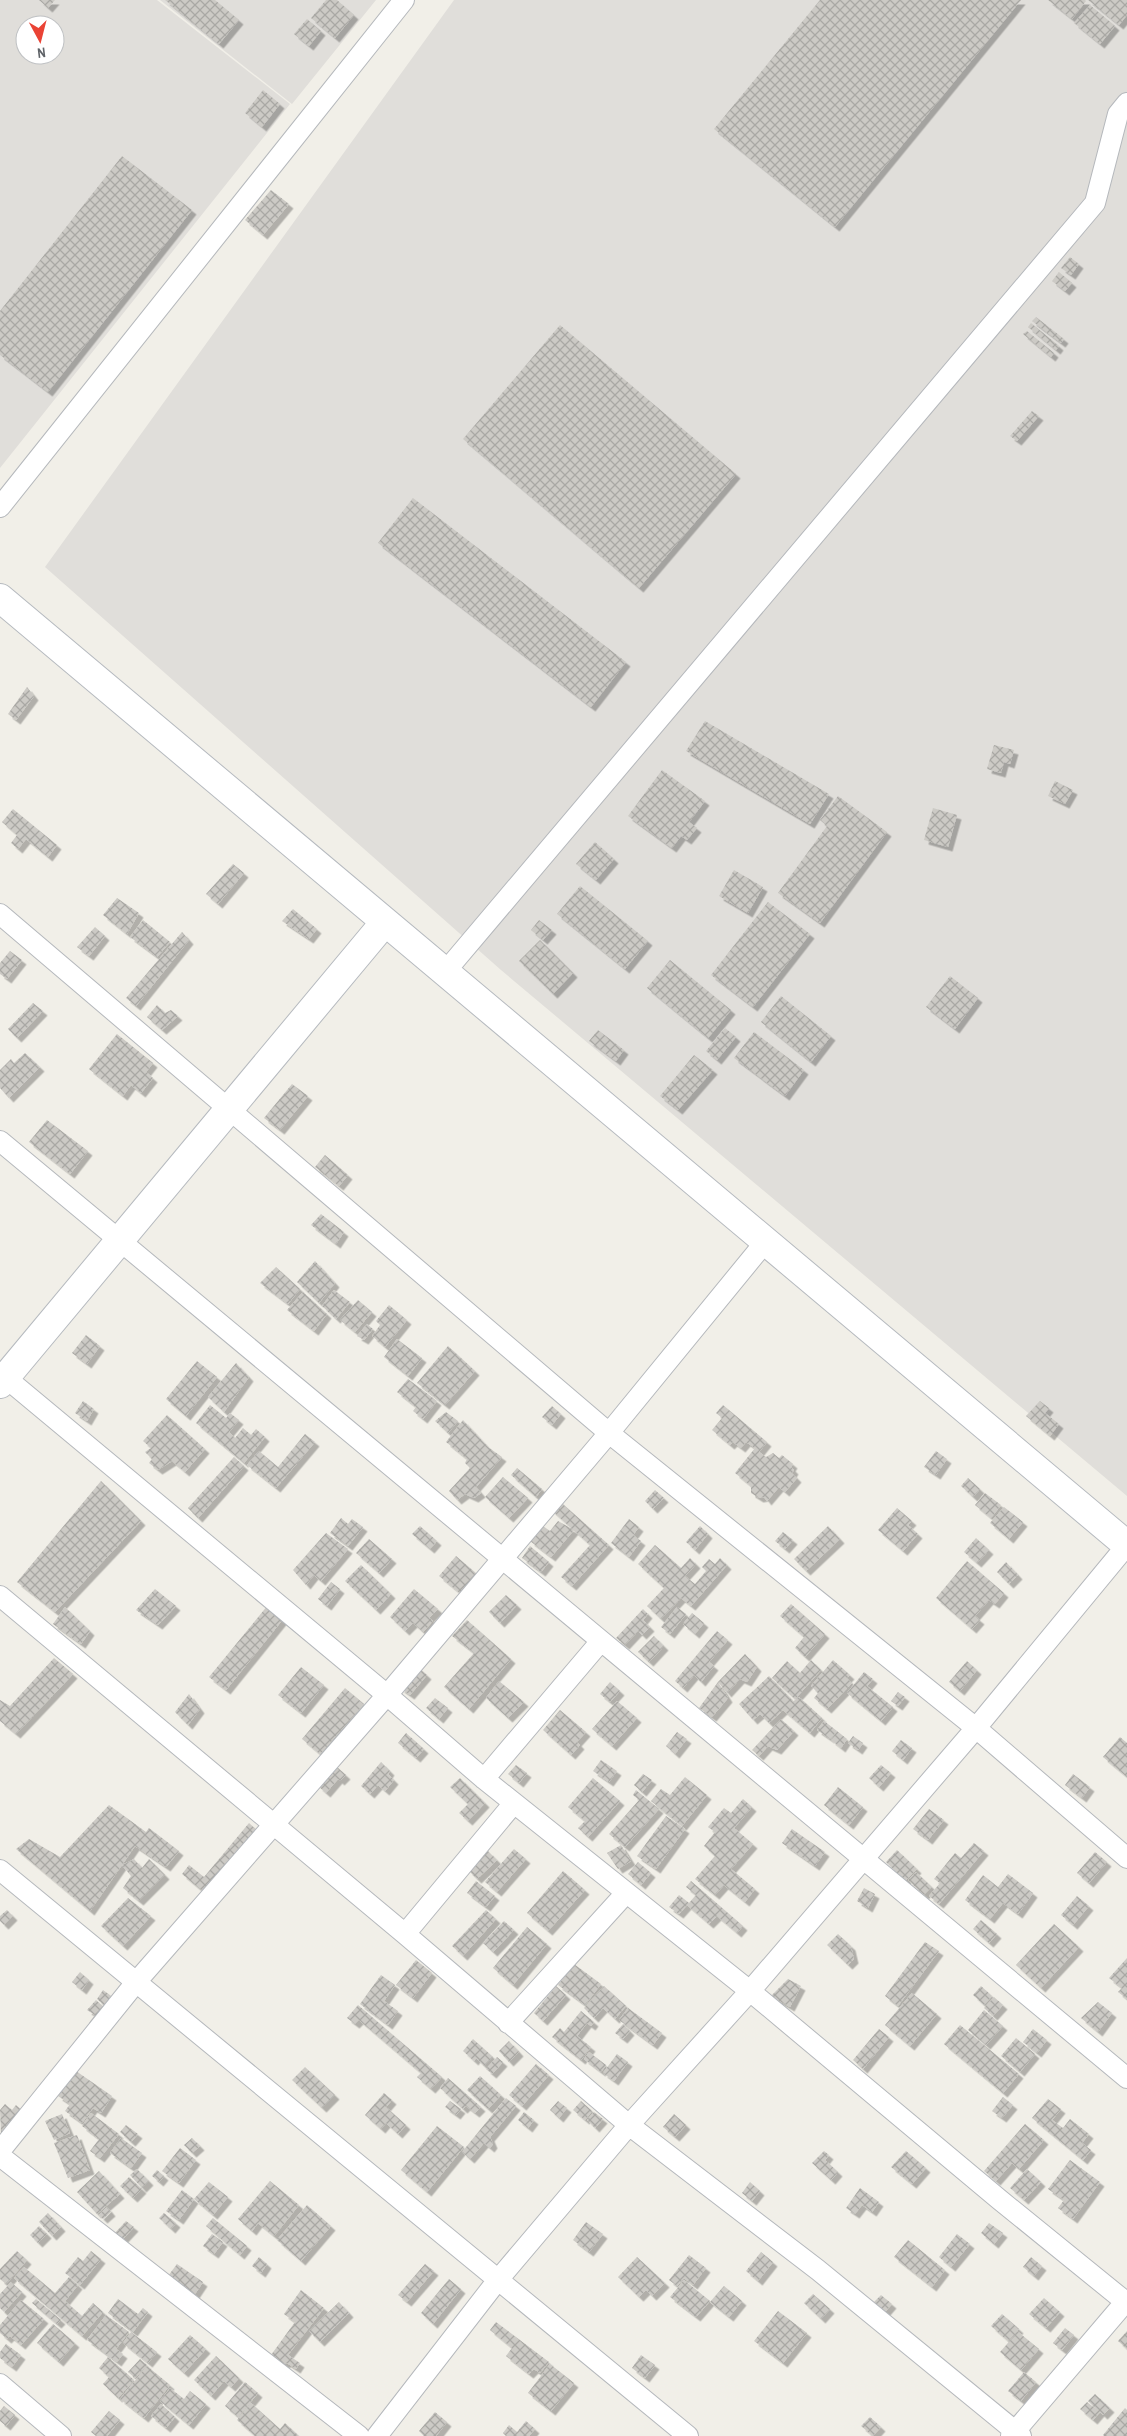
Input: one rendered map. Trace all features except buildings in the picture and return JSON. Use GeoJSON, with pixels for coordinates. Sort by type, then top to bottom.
{"type":"FeatureCollection","features":[{"type":"Feature","properties":{"kind":"street"},"geometry":{"type":"LineString","coordinates":[[0,507],[404,0]]}},
{"type":"Feature","properties":{"kind":"street"},"geometry":{"type":"LineString","coordinates":[[445,972],[1095,203],[1118,114],[1127,103]]}},
{"type":"Feature","properties":{"kind":"street"},"geometry":{"type":"LineString","coordinates":[[0,598],[1127,1545],[976,1728],[750,1991],[629,2125],[497,2280],[377,2436]]}},
{"type":"Feature","properties":{"kind":"street"},"geometry":{"type":"LineString","coordinates":[[0,914],[609,1433],[976,1728],[1127,1858]]}},
{"type":"Feature","properties":{"kind":"street"},"geometry":{"type":"LineString","coordinates":[[0,1596],[405,1934],[629,2125],[818,2270],[1016,2434],[1127,2302],[1000,2200],[750,1991],[484,1779],[386,1695],[2,1378],[119,1242],[385,922]]}},
{"type":"Feature","properties":{"kind":"street"},"geometry":{"type":"LineString","coordinates":[[0,1141],[119,1242],[381,1456],[1127,2078]]}},
{"type":"Feature","properties":{"kind":"street"},"geometry":{"type":"LineString","coordinates":[[0,2151],[137,1981],[386,1695],[609,1433],[766,1241]]}},
{"type":"Feature","properties":{"kind":"street"},"geometry":{"type":"LineString","coordinates":[[484,1779],[601,1641]]}},
{"type":"Feature","properties":{"kind":"street"},"geometry":{"type":"LineString","coordinates":[[405,1934],[514,1803]]}},
{"type":"Feature","properties":{"kind":"street"},"geometry":{"type":"LineString","coordinates":[[0,1870],[688,2436]]}},
{"type":"Feature","properties":{"kind":"street"},"geometry":{"type":"LineString","coordinates":[[508,2023],[626,1893]]}},
{"type":"Feature","properties":{"kind":"street"},"geometry":{"type":"LineString","coordinates":[[0,2156],[359,2436]]}},
{"type":"Feature","properties":{"kind":"street"},"geometry":{"type":"LineString","coordinates":[[0,2384],[61,2436]]}},
{"type":"Feature","properties":{"kind":"shaded area"},"geometry":{"type":"Polygon","coordinates":[[[0,0],[157,0],[290,104],[0,468],[0,0]]]}},
{"type":"Feature","properties":{"kind":"shaded area"},"geometry":{"type":"Polygon","coordinates":[[[160,0],[376,0],[292,104],[160,0]]]}},
{"type":"Feature","properties":{"kind":"shaded area"},"geometry":{"type":"Polygon","coordinates":[[[454,0],[1127,0],[1127,1496],[501,970],[45,567],[454,0]]]}}]}
